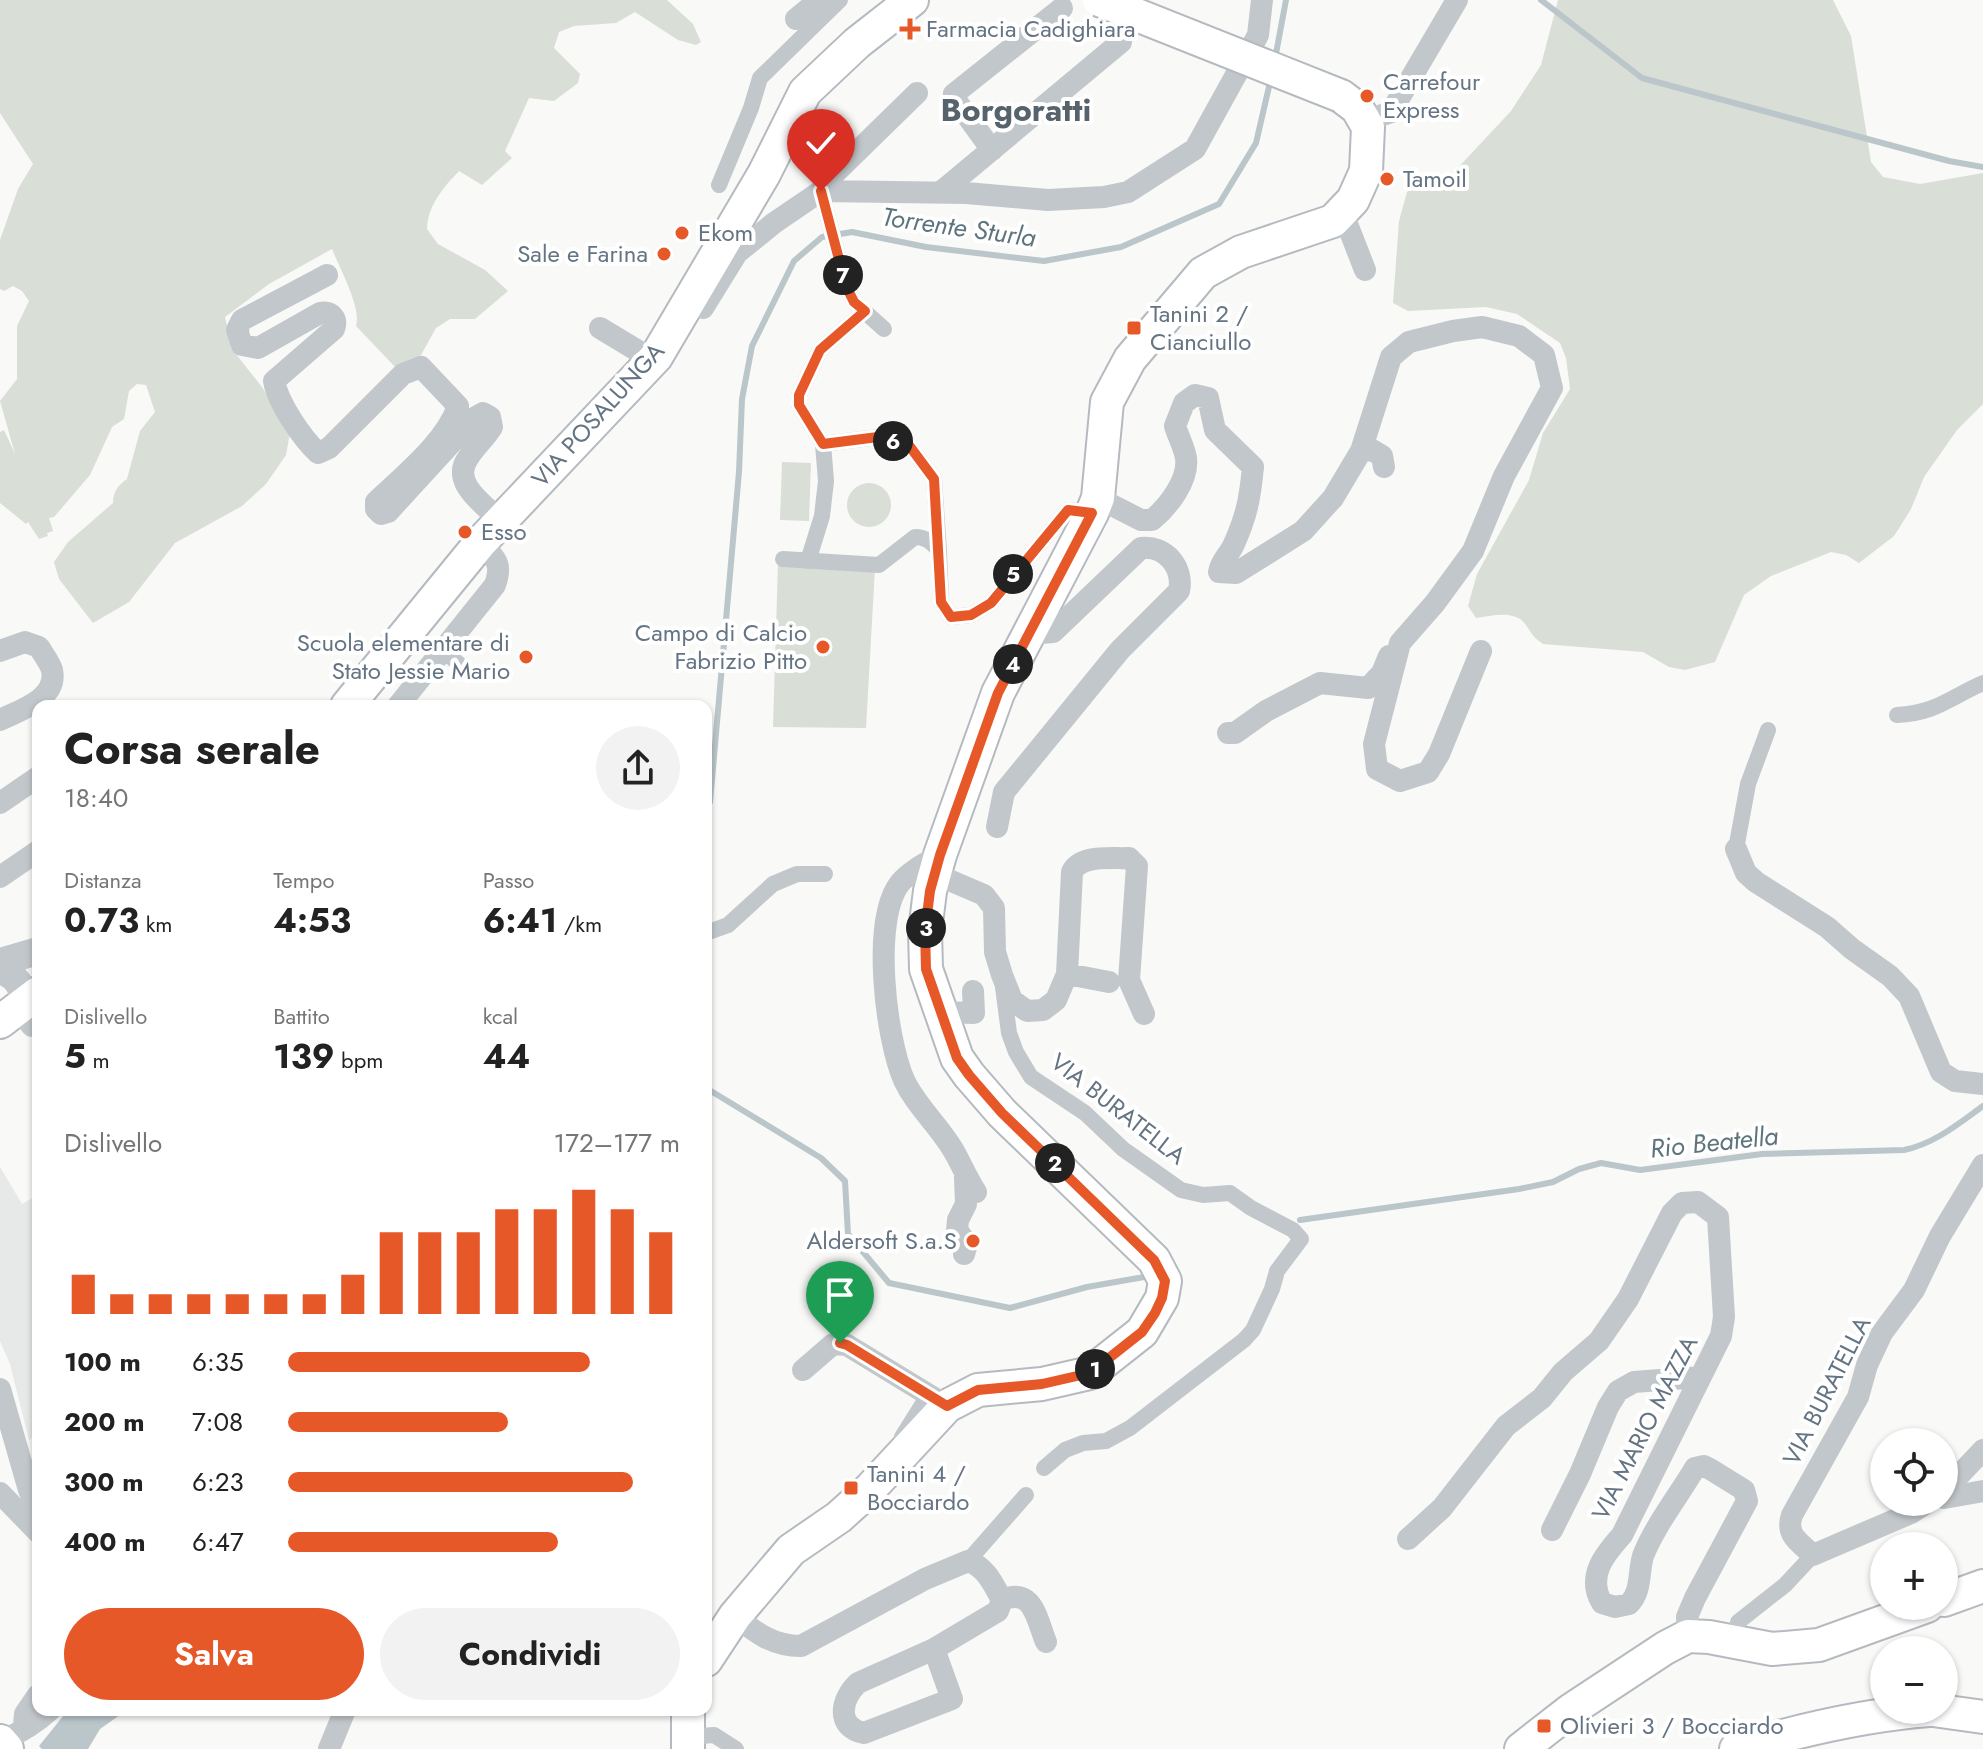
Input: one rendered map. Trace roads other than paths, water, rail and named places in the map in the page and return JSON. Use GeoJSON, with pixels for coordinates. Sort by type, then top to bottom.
{"type":"FeatureCollection","features":[{"type":"Feature","properties":{"kind":"main road"},"geometry":{"type":"LineString","coordinates":[[712,1651],[735,1616],[791,1550],[839,1517],[869,1490],[938,1400],[978,1390],[1042,1384],[1090,1373],[1142,1332],[1162,1298],[1165,1281],[1154,1260],[1002,1113],[957,1058],[926,969],[925,931],[930,891],[998,693],[1095,506],[1107,402],[1130,359],[1203,273],[1241,252],[1333,221],[1353,200],[1366,171],[1368,127],[1357,108],[1341,96],[1099,0]]}},
{"type":"Feature","properties":{"kind":"main road","name":"VIA POSALUNGA"},"geometry":{"type":"LineString","coordinates":[[352,700],[488,540],[655,358],[764,174],[805,92],[907,1]]}},
{"type":"Feature","properties":{"kind":"main road"},"geometry":{"type":"LineString","coordinates":[[1958,1595],[1983,1586]]}},
{"type":"Feature","properties":{"kind":"main road"},"geometry":{"type":"LineString","coordinates":[[1521,1749],[1571,1710],[1688,1636],[1772,1649],[1819,1645],[1888,1620]]}},
{"type":"Feature","properties":{"kind":"main road"},"geometry":{"type":"LineString","coordinates":[[1958,1714],[1983,1717]]}},
{"type":"Feature","properties":{"kind":"main road"},"geometry":{"type":"LineString","coordinates":[[1736,1749],[1804,1728],[1870,1717]]}},
{"type":"Feature","properties":{"kind":"street"},"geometry":{"type":"LineString","coordinates":[[796,19],[819,0]]}},
{"type":"Feature","properties":{"kind":"street"},"geometry":{"type":"LineString","coordinates":[[719,185],[760,78],[840,0]]}},
{"type":"Feature","properties":{"kind":"street"},"geometry":{"type":"LineString","coordinates":[[600,328],[655,358],[676,352],[737,253],[774,223],[822,198],[941,192],[1048,200],[1104,197],[1128,192],[1195,149],[1258,35],[1262,0]]}},
{"type":"Feature","properties":{"kind":"street"},"geometry":{"type":"LineString","coordinates":[[1365,121],[1391,112],[1457,0]]}},
{"type":"Feature","properties":{"kind":"street"},"geometry":{"type":"LineString","coordinates":[[992,150],[954,94],[1062,8]]}},
{"type":"Feature","properties":{"kind":"street"},"geometry":{"type":"LineString","coordinates":[[941,192],[1121,42]]}},
{"type":"Feature","properties":{"kind":"street"},"geometry":{"type":"LineString","coordinates":[[884,329],[854,302],[846,286],[822,198],[830,178],[917,93]]}},
{"type":"Feature","properties":{"kind":"street"},"geometry":{"type":"LineString","coordinates":[[1342,211],[1365,270]]}},
{"type":"Feature","properties":{"kind":"street"},"geometry":{"type":"LineString","coordinates":[[327,275],[242,320],[237,330],[242,345],[258,348],[320,313],[327,312],[333,316],[336,322],[334,329],[274,381],[276,392],[308,444],[318,453],[329,448],[403,374],[421,367],[458,406],[454,419],[441,437],[376,502],[376,509],[381,514],[388,512],[476,415],[483,413],[490,417],[492,427],[466,460],[463,475],[500,572],[452,658],[405,700]]}},
{"type":"Feature","properties":{"kind":"street"},"geometry":{"type":"LineString","coordinates":[[808,561],[822,516],[826,481],[823,444],[799,405],[799,395],[820,350],[865,311]]}},
{"type":"Feature","properties":{"kind":"street"},"geometry":{"type":"LineString","coordinates":[[823,444],[878,437],[908,444],[934,479],[941,602],[951,617],[971,615],[991,603],[1068,510],[1095,506],[1141,520],[1152,520],[1165,509],[1183,476],[1186,460],[1175,426],[1184,403],[1195,395],[1208,398],[1215,430],[1253,467],[1249,508],[1219,572],[1236,573],[1303,531],[1333,498],[1361,451],[1391,357],[1409,342],[1453,331],[1482,327],[1519,336],[1544,355],[1552,388],[1504,476],[1473,551],[1435,603],[1400,643],[1374,744],[1377,769],[1400,781],[1428,772],[1439,754],[1481,651]]}},
{"type":"Feature","properties":{"kind":"street"},"geometry":{"type":"LineString","coordinates":[[1361,451],[1372,450],[1382,456],[1384,467]]}},
{"type":"Feature","properties":{"kind":"street"},"geometry":{"type":"LineString","coordinates":[[783,559],[879,565],[915,537],[930,541],[939,550]]}},
{"type":"Feature","properties":{"kind":"street"},"geometry":{"type":"LineString","coordinates":[[369,700],[488,540]]}},
{"type":"Feature","properties":{"kind":"street"},"geometry":{"type":"LineString","coordinates":[[997,827],[1004,792],[1120,650],[1179,591],[1181,579],[1178,566],[1151,547],[1141,548],[1053,632],[1029,634]]}},
{"type":"Feature","properties":{"kind":"street"},"geometry":{"type":"LineString","coordinates":[[1228,733],[1235,733],[1266,711],[1320,683],[1368,688],[1382,673],[1400,628],[1435,603]]}},
{"type":"Feature","properties":{"kind":"street"},"geometry":{"type":"LineString","coordinates":[[0,651],[25,642],[39,647],[52,670],[48,692],[38,700]]}},
{"type":"Feature","properties":{"kind":"street"},"geometry":{"type":"LineString","coordinates":[[1897,715],[1917,714],[1944,705],[1983,683]]}},
{"type":"Feature","properties":{"kind":"street"},"geometry":{"type":"LineString","coordinates":[[0,706],[23,695],[32,700]]}},
{"type":"Feature","properties":{"kind":"street"},"geometry":{"type":"LineString","coordinates":[[0,720],[32,704]]}},
{"type":"Feature","properties":{"kind":"street"},"geometry":{"type":"LineString","coordinates":[[1768,730],[1748,784],[1736,849],[1746,873],[1827,927],[1890,976],[1909,996],[1941,1072],[1955,1081],[1983,1084]]}},
{"type":"Feature","properties":{"kind":"street"},"geometry":{"type":"LineString","coordinates":[[0,803],[32,781]]}},
{"type":"Feature","properties":{"kind":"street"},"geometry":{"type":"LineString","coordinates":[[0,877],[32,855]]}},
{"type":"Feature","properties":{"kind":"street","name":"VIA BURATELLA"},"geometry":{"type":"LineString","coordinates":[[937,864],[984,895],[994,908],[995,952],[1002,975],[1012,1000],[1027,1011],[1043,1010],[1056,1000],[1067,974],[1072,872],[1076,864],[1084,860],[1129,858],[1137,866],[1129,980],[1144,1014]]}},
{"type":"Feature","properties":{"kind":"street"},"geometry":{"type":"LineString","coordinates":[[937,864],[918,867],[899,884],[889,907],[883,946],[889,1027],[895,1056],[906,1083],[956,1154],[971,1184],[958,1220],[957,1230],[967,1244],[964,1254]]}},
{"type":"Feature","properties":{"kind":"street"},"geometry":{"type":"LineString","coordinates":[[712,931],[728,925],[773,884],[797,874],[825,874]]}},
{"type":"Feature","properties":{"kind":"street"},"geometry":{"type":"LineString","coordinates":[[3,968],[32,960]]}},
{"type":"Feature","properties":{"kind":"street"},"geometry":{"type":"LineString","coordinates":[[3,968],[23,988],[23,1011]]}},
{"type":"Feature","properties":{"kind":"street"},"geometry":{"type":"LineString","coordinates":[[1067,974],[1109,982]]}},
{"type":"Feature","properties":{"kind":"street","name":"VIA BURATELLA"},"geometry":{"type":"LineString","coordinates":[[1002,975],[1009,1033],[1031,1077],[1085,1113],[1123,1149],[1181,1190],[1203,1195],[1230,1193],[1293,1230],[1301,1239],[1277,1271],[1253,1330],[1244,1340],[1130,1428],[1106,1441],[1083,1443],[1065,1450],[1044,1468]]}},
{"type":"Feature","properties":{"kind":"street"},"geometry":{"type":"LineString","coordinates":[[23,1011],[32,978]]}},
{"type":"Feature","properties":{"kind":"street"},"geometry":{"type":"LineString","coordinates":[[939,1012],[974,1013],[973,991]]}},
{"type":"Feature","properties":{"kind":"street","name":"VIA BURATELLA"},"geometry":{"type":"LineString","coordinates":[[1813,1555],[1792,1535],[1789,1528],[1792,1515],[1858,1397],[1867,1365],[1882,1333],[1914,1290],[1940,1236],[1983,1165]]}},
{"type":"Feature","properties":{"kind":"street","name":"VIA MARIO MAZZA"},"geometry":{"type":"LineString","coordinates":[[1408,1539],[1442,1508],[1506,1426],[1542,1398],[1563,1372],[1599,1341],[1628,1299],[1676,1207],[1689,1201],[1698,1202],[1718,1217],[1724,1317],[1721,1336],[1622,1535],[1599,1563],[1597,1583],[1602,1603],[1615,1607],[1629,1604],[1637,1592],[1649,1544],[1695,1468],[1704,1466],[1710,1469],[1744,1490],[1747,1501],[1695,1598],[1687,1617],[1688,1636]]}},
{"type":"Feature","properties":{"kind":"street"},"geometry":{"type":"LineString","coordinates":[[803,1370],[833,1344],[840,1343],[938,1400],[856,1483]]}},
{"type":"Feature","properties":{"kind":"street"},"geometry":{"type":"LineString","coordinates":[[1552,1530],[1618,1391],[1634,1382],[1699,1377]]}},
{"type":"Feature","properties":{"kind":"street"},"geometry":{"type":"LineString","coordinates":[[0,1389],[32,1496]]}},
{"type":"Feature","properties":{"kind":"street"},"geometry":{"type":"LineString","coordinates":[[1958,1476],[1983,1450]]}},
{"type":"Feature","properties":{"kind":"street"},"geometry":{"type":"LineString","coordinates":[[1958,1495],[1983,1491]]}},
{"type":"Feature","properties":{"kind":"street"},"geometry":{"type":"LineString","coordinates":[[0,1493],[32,1526]]}},
{"type":"Feature","properties":{"kind":"street"},"geometry":{"type":"LineString","coordinates":[[735,1616],[763,1638],[784,1646],[801,1646],[925,1579],[968,1561],[1026,1495]]}},
{"type":"Feature","properties":{"kind":"street"},"geometry":{"type":"LineString","coordinates":[[1738,1622],[1785,1585],[1813,1555],[1904,1516]]}},
{"type":"Feature","properties":{"kind":"street"},"geometry":{"type":"LineString","coordinates":[[968,1561],[983,1570],[1002,1600]]}},
{"type":"Feature","properties":{"kind":"street"},"geometry":{"type":"LineString","coordinates":[[934,1649],[952,1699],[864,1733],[851,1727],[846,1721],[843,1706],[849,1691],[858,1683],[934,1649],[998,1611],[1002,1600],[1014,1595],[1024,1597],[1046,1642]]}},
{"type":"Feature","properties":{"kind":"street"},"geometry":{"type":"LineString","coordinates":[[8,1740],[32,1704]]}},
{"type":"Feature","properties":{"kind":"street"},"geometry":{"type":"LineString","coordinates":[[8,1740],[44,1716]]}},
{"type":"Feature","properties":{"kind":"street"},"geometry":{"type":"LineString","coordinates":[[329,1749],[343,1716]]}},
{"type":"Feature","properties":{"kind":"street"},"geometry":{"type":"LineString","coordinates":[[692,1732],[714,1735],[736,1749]]}},
{"type":"Feature","properties":{"kind":"waterway","name":"Torrente Sturla"},"geometry":{"type":"LineString","coordinates":[[1275,59],[1286,0]]}},
{"type":"Feature","properties":{"kind":"waterway"},"geometry":{"type":"LineString","coordinates":[[1541,0],[1642,78],[1949,161],[1983,167]]}},
{"type":"Feature","properties":{"kind":"waterway","name":"Torrente Sturla"},"geometry":{"type":"LineString","coordinates":[[712,779],[739,472],[742,399],[752,346],[794,261],[822,237],[852,232],[926,247],[1044,261],[1121,247],[1219,204],[1256,143],[1271,78]]}},
{"type":"Feature","properties":{"kind":"waterway","name":"Rio Beatella"},"geometry":{"type":"LineString","coordinates":[[712,1092],[821,1158],[845,1181],[848,1234],[889,1283],[1010,1308],[1087,1287],[1144,1277]]}},
{"type":"Feature","properties":{"kind":"waterway","name":"Rio Beatella"},"geometry":{"type":"LineString","coordinates":[[1300,1220],[1519,1189],[1553,1182],[1579,1169],[1601,1163],[1640,1170],[1762,1154],[1904,1150],[1936,1138],[1983,1106]]}},
{"type":"Feature","properties":{"kind":"place","name":"Farmacia Cadighiara"},"geometry":{"type":"Point","coordinates":[910,29]}},
{"type":"Feature","properties":{"kind":"place","name":"Carrefour Express"},"geometry":{"type":"Point","coordinates":[1367,96]}},
{"type":"Feature","properties":{"kind":"place","name":"Tamoil"},"geometry":{"type":"Point","coordinates":[1387,179]}},
{"type":"Feature","properties":{"kind":"place","name":"Ekom"},"geometry":{"type":"Point","coordinates":[682,233]}},
{"type":"Feature","properties":{"kind":"place","name":"Sale e Farina"},"geometry":{"type":"Point","coordinates":[664,254]}},
{"type":"Feature","properties":{"kind":"place","name":"Tanini 2 / Cianciullo"},"geometry":{"type":"Point","coordinates":[1134,328]}},
{"type":"Feature","properties":{"kind":"place","name":"Esso"},"geometry":{"type":"Point","coordinates":[465,532]}},
{"type":"Feature","properties":{"kind":"place","name":"Campo di Calcio Fabrizio Pitto"},"geometry":{"type":"Point","coordinates":[823,647]}},
{"type":"Feature","properties":{"kind":"place","name":"Scuola elementare di Stato Jessie Mario"},"geometry":{"type":"Point","coordinates":[526,657]}},
{"type":"Feature","properties":{"kind":"place","name":"Aldersoft S.a.S"},"geometry":{"type":"Point","coordinates":[973,1241]}},
{"type":"Feature","properties":{"kind":"place","name":"Tanini 4 / Bocciardo"},"geometry":{"type":"Point","coordinates":[851,1488]}},
{"type":"Feature","properties":{"kind":"place","name":"Olivieri 3 / Bocciardo"},"geometry":{"type":"Point","coordinates":[1544,1726]}},
{"type":"Feature","properties":{"kind":"district","name":"Borgoratti"},"geometry":{"type":"Point","coordinates":[1016,110]}}]}
